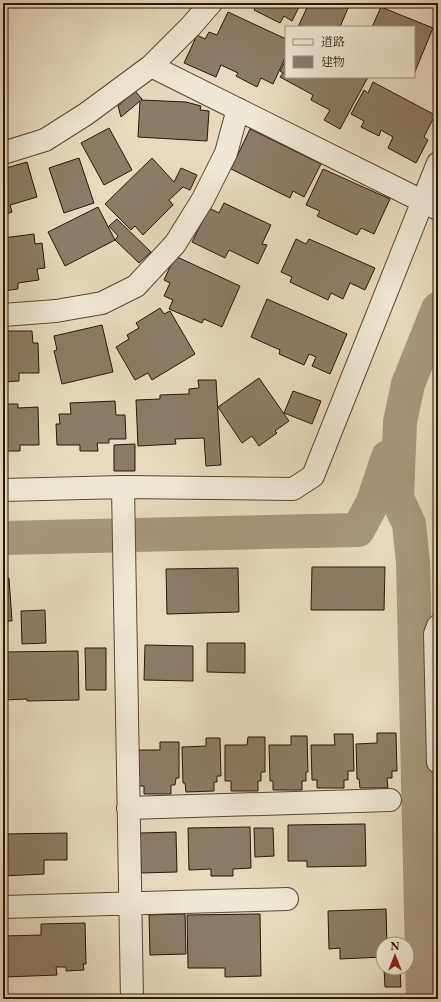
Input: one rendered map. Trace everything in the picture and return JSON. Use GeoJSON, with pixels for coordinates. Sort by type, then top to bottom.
{"type":"FeatureCollection","features":[{"type":"Feature","properties":{"kind":"street"},"geometry":{"type":"LineString","coordinates":[[3,153],[45,140],[86,114],[151,66],[191,26],[211,3]]}},
{"type":"Feature","properties":{"kind":"street"},"geometry":{"type":"LineString","coordinates":[[151,66],[430,205]]}},
{"type":"Feature","properties":{"kind":"street"},"geometry":{"type":"LineString","coordinates":[[3,315],[56,311],[102,303],[136,286],[175,244],[203,200],[226,152],[238,109]]}},
{"type":"Feature","properties":{"kind":"street"},"geometry":{"type":"LineString","coordinates":[[3,490],[123,487],[294,489],[313,476],[430,205],[438,163]]}},
{"type":"Feature","properties":{"kind":"street"},"geometry":{"type":"LineString","coordinates":[[123,487],[132,999]]}},
{"type":"Feature","properties":{"kind":"street"},"geometry":{"type":"LineString","coordinates":[[438,626],[435,634],[438,762]]}},
{"type":"Feature","properties":{"kind":"street"},"geometry":{"type":"LineString","coordinates":[[128,808],[390,800]]}},
{"type":"Feature","properties":{"kind":"street"},"geometry":{"type":"LineString","coordinates":[[3,907],[287,899]]}},
{"type":"Feature","properties":{"kind":"building"},"geometry":{"type":"Polygon","coordinates":[[[257,3],[301,3],[292,21],[284,16],[280,23],[254,10],[257,3]]]}},
{"type":"Feature","properties":{"kind":"building"},"geometry":{"type":"Polygon","coordinates":[[[309,3],[335,3],[348,8],[340,26],[298,26],[309,3]]]}},
{"type":"Feature","properties":{"kind":"building"},"geometry":{"type":"Polygon","coordinates":[[[381,7],[433,28],[415,72],[415,26],[372,26],[381,7]]]}},
{"type":"Feature","properties":{"kind":"building"},"geometry":{"type":"Polygon","coordinates":[[[228,12],[285,39],[285,58],[273,84],[261,78],[257,87],[236,76],[238,73],[221,65],[216,77],[184,63],[197,35],[205,39],[209,32],[217,35],[228,12]]]}},
{"type":"Feature","properties":{"kind":"building"},"geometry":{"type":"Polygon","coordinates":[[[285,62],[285,78],[367,78],[340,129],[324,120],[330,110],[311,100],[313,95],[280,77],[283,73],[280,71],[285,62]]]}},
{"type":"Feature","properties":{"kind":"building"},"geometry":{"type":"Polygon","coordinates":[[[373,82],[435,115],[424,137],[428,140],[416,163],[388,148],[393,137],[381,130],[379,136],[361,127],[364,121],[351,114],[364,90],[368,93],[373,82]]]}},
{"type":"Feature","properties":{"kind":"building"},"geometry":{"type":"Polygon","coordinates":[[[135,91],[142,99],[141,100],[186,102],[201,106],[200,110],[209,111],[207,141],[138,137],[140,101],[121,117],[118,106],[135,91]]]}},
{"type":"Feature","properties":{"kind":"building"},"geometry":{"type":"Polygon","coordinates":[[[109,128],[132,170],[104,185],[81,143],[109,128]]]}},
{"type":"Feature","properties":{"kind":"building"},"geometry":{"type":"Polygon","coordinates":[[[250,129],[321,164],[304,197],[293,191],[290,198],[231,169],[250,129]]]}},
{"type":"Feature","properties":{"kind":"building"},"geometry":{"type":"Polygon","coordinates":[[[79,158],[94,203],[64,213],[49,168],[79,158]]]}},
{"type":"Feature","properties":{"kind":"building"},"geometry":{"type":"Polygon","coordinates":[[[152,158],[174,182],[181,168],[197,175],[190,190],[183,187],[169,200],[173,205],[143,235],[135,226],[131,230],[105,204],[152,158]]]}},
{"type":"Feature","properties":{"kind":"building"},"geometry":{"type":"Polygon","coordinates":[[[27,162],[37,197],[10,205],[12,212],[3,215],[3,169],[27,162]]]}},
{"type":"Feature","properties":{"kind":"building"},"geometry":{"type":"Polygon","coordinates":[[[323,169],[390,199],[374,234],[361,228],[357,235],[317,216],[320,211],[306,205],[323,169]]]}},
{"type":"Feature","properties":{"kind":"building"},"geometry":{"type":"Polygon","coordinates":[[[224,203],[271,225],[262,244],[267,245],[258,264],[229,250],[225,258],[192,242],[209,208],[219,213],[224,203]]]}},
{"type":"Feature","properties":{"kind":"building"},"geometry":{"type":"Polygon","coordinates":[[[98,207],[115,240],[65,266],[48,232],[98,207]]]}},
{"type":"Feature","properties":{"kind":"building"},"geometry":{"type":"Polygon","coordinates":[[[117,219],[151,252],[139,263],[115,240],[118,236],[109,226],[117,219]]]}},
{"type":"Feature","properties":{"kind":"building"},"geometry":{"type":"Polygon","coordinates":[[[34,234],[35,244],[42,243],[45,268],[37,269],[39,280],[18,283],[18,289],[3,291],[3,238],[34,234]]]}},
{"type":"Feature","properties":{"kind":"building"},"geometry":{"type":"Polygon","coordinates":[[[296,239],[306,244],[309,239],[375,268],[365,290],[350,283],[343,299],[331,293],[328,300],[290,282],[292,277],[281,272],[296,239]]]}},
{"type":"Feature","properties":{"kind":"building"},"geometry":{"type":"Polygon","coordinates":[[[175,256],[240,286],[222,327],[204,319],[202,323],[169,309],[173,300],[164,296],[170,283],[164,280],[175,256]]]}},
{"type":"Feature","properties":{"kind":"building"},"geometry":{"type":"Polygon","coordinates":[[[267,299],[347,334],[330,374],[312,366],[316,357],[309,354],[304,365],[279,354],[280,350],[251,337],[267,299]]]}},
{"type":"Feature","properties":{"kind":"building"},"geometry":{"type":"Polygon","coordinates":[[[160,308],[164,314],[170,311],[195,354],[152,380],[148,373],[135,380],[116,347],[129,339],[127,335],[139,328],[136,323],[160,308]]]}},
{"type":"Feature","properties":{"kind":"building"},"geometry":{"type":"Polygon","coordinates":[[[102,325],[113,372],[62,384],[54,351],[57,350],[54,336],[102,325]]]}},
{"type":"Feature","properties":{"kind":"building"},"geometry":{"type":"Polygon","coordinates":[[[3,331],[32,331],[33,343],[38,343],[39,373],[19,373],[19,381],[3,382],[3,331]]]}},
{"type":"Feature","properties":{"kind":"building"},"geometry":{"type":"Polygon","coordinates":[[[259,378],[289,421],[275,431],[277,433],[259,446],[252,436],[242,443],[218,407],[259,378]]]}},
{"type":"Feature","properties":{"kind":"building"},"geometry":{"type":"Polygon","coordinates":[[[198,380],[216,380],[221,465],[206,466],[204,438],[175,439],[176,444],[138,446],[136,400],[160,399],[160,395],[189,394],[189,389],[199,388],[198,380]]]}},
{"type":"Feature","properties":{"kind":"building"},"geometry":{"type":"Polygon","coordinates":[[[293,391],[321,401],[312,424],[284,413],[293,391]]]}},
{"type":"Feature","properties":{"kind":"building"},"geometry":{"type":"Polygon","coordinates":[[[115,401],[116,415],[125,415],[126,439],[109,439],[109,443],[97,443],[98,451],[80,451],[80,445],[57,445],[56,424],[60,424],[59,414],[71,414],[70,403],[115,401]]]}},
{"type":"Feature","properties":{"kind":"building"},"geometry":{"type":"Polygon","coordinates":[[[3,404],[18,404],[18,408],[38,407],[39,445],[20,445],[20,451],[3,451],[3,404]]]}},
{"type":"Feature","properties":{"kind":"building"},"geometry":{"type":"Polygon","coordinates":[[[135,444],[135,471],[114,471],[114,445],[135,444]]]}},
{"type":"Feature","properties":{"kind":"building"},"geometry":{"type":"Polygon","coordinates":[[[312,567],[385,567],[384,610],[311,610],[312,567]]]}},
{"type":"Feature","properties":{"kind":"building"},"geometry":{"type":"Polygon","coordinates":[[[238,568],[239,612],[167,614],[166,569],[238,568]]]}},
{"type":"Feature","properties":{"kind":"building"},"geometry":{"type":"Polygon","coordinates":[[[3,578],[9,578],[12,621],[6,621],[7,629],[3,630],[3,578]]]}},
{"type":"Feature","properties":{"kind":"building"},"geometry":{"type":"Polygon","coordinates":[[[45,610],[46,643],[22,644],[21,611],[45,610]]]}},
{"type":"Feature","properties":{"kind":"building"},"geometry":{"type":"Polygon","coordinates":[[[207,643],[245,643],[245,673],[207,672],[207,643]]]}},
{"type":"Feature","properties":{"kind":"building"},"geometry":{"type":"Polygon","coordinates":[[[145,645],[193,646],[193,681],[144,680],[145,645]]]}},
{"type":"Feature","properties":{"kind":"building"},"geometry":{"type":"Polygon","coordinates":[[[85,648],[106,648],[106,690],[86,690],[85,648]]]}},
{"type":"Feature","properties":{"kind":"building"},"geometry":{"type":"Polygon","coordinates":[[[78,651],[79,700],[3,700],[3,652],[78,651]]]}},
{"type":"Feature","properties":{"kind":"building"},"geometry":{"type":"Polygon","coordinates":[[[377,733],[396,733],[397,771],[392,771],[392,778],[387,778],[388,788],[360,788],[359,779],[357,779],[356,744],[377,743],[377,733]]]}},
{"type":"Feature","properties":{"kind":"building"},"geometry":{"type":"Polygon","coordinates":[[[334,734],[353,734],[354,771],[348,771],[348,780],[344,780],[344,788],[317,788],[317,780],[312,780],[311,745],[335,745],[334,734]]]}},
{"type":"Feature","properties":{"kind":"building"},"geometry":{"type":"Polygon","coordinates":[[[291,736],[307,736],[308,772],[306,772],[306,781],[302,781],[302,790],[273,790],[273,781],[270,781],[269,745],[291,745],[291,736]]]}},
{"type":"Feature","properties":{"kind":"building"},"geometry":{"type":"Polygon","coordinates":[[[248,737],[265,737],[265,772],[261,772],[261,781],[258,781],[258,791],[231,791],[231,781],[225,781],[225,745],[247,745],[248,737]]]}},
{"type":"Feature","properties":{"kind":"building"},"geometry":{"type":"Polygon","coordinates":[[[206,738],[220,738],[221,776],[217,776],[217,782],[214,782],[214,791],[186,792],[185,783],[183,783],[182,747],[206,746],[206,738]]]}},
{"type":"Feature","properties":{"kind":"building"},"geometry":{"type":"Polygon","coordinates":[[[160,742],[179,742],[179,778],[176,778],[175,785],[171,785],[171,794],[144,794],[144,786],[139,786],[138,750],[160,750],[160,742]]]}},
{"type":"Feature","properties":{"kind":"building"},"geometry":{"type":"Polygon","coordinates":[[[365,824],[366,866],[307,867],[307,861],[288,861],[288,825],[365,824]]]}},
{"type":"Feature","properties":{"kind":"building"},"geometry":{"type":"Polygon","coordinates":[[[250,827],[251,868],[233,869],[233,876],[211,876],[211,869],[189,870],[188,828],[250,827]]]}},
{"type":"Feature","properties":{"kind":"building"},"geometry":{"type":"Polygon","coordinates":[[[254,828],[273,828],[274,856],[255,857],[254,828]]]}},
{"type":"Feature","properties":{"kind":"building"},"geometry":{"type":"Polygon","coordinates":[[[176,832],[177,872],[141,873],[140,833],[176,832]]]}},
{"type":"Feature","properties":{"kind":"building"},"geometry":{"type":"Polygon","coordinates":[[[67,833],[67,860],[44,860],[44,874],[3,876],[3,834],[67,833]]]}},
{"type":"Feature","properties":{"kind":"building"},"geometry":{"type":"Polygon","coordinates":[[[386,909],[387,936],[375,936],[375,957],[340,959],[340,948],[329,949],[328,911],[386,909]]]}},
{"type":"Feature","properties":{"kind":"building"},"geometry":{"type":"Polygon","coordinates":[[[185,914],[186,954],[150,955],[149,915],[185,914]]]}},
{"type":"Feature","properties":{"kind":"building"},"geometry":{"type":"Polygon","coordinates":[[[260,914],[261,976],[225,977],[225,968],[188,968],[187,915],[260,914]]]}},
{"type":"Feature","properties":{"kind":"building"},"geometry":{"type":"Polygon","coordinates":[[[85,923],[86,964],[83,964],[84,970],[66,971],[66,967],[56,967],[57,975],[5,977],[4,936],[41,935],[41,924],[85,923]]]}},
{"type":"Feature","properties":{"kind":"building"},"geometry":{"type":"Polygon","coordinates":[[[384,976],[400,976],[401,987],[385,987],[384,976]]]}},
{"type":"Feature","properties":{"kind":"waterway"},"geometry":{"type":"LineString","coordinates":[[423,999],[413,562],[409,524],[397,498],[400,422],[408,384],[438,309]]}},
{"type":"Feature","properties":{"kind":"waterway"},"geometry":{"type":"LineString","coordinates":[[3,538],[358,530],[373,502],[388,457]]}}]}
